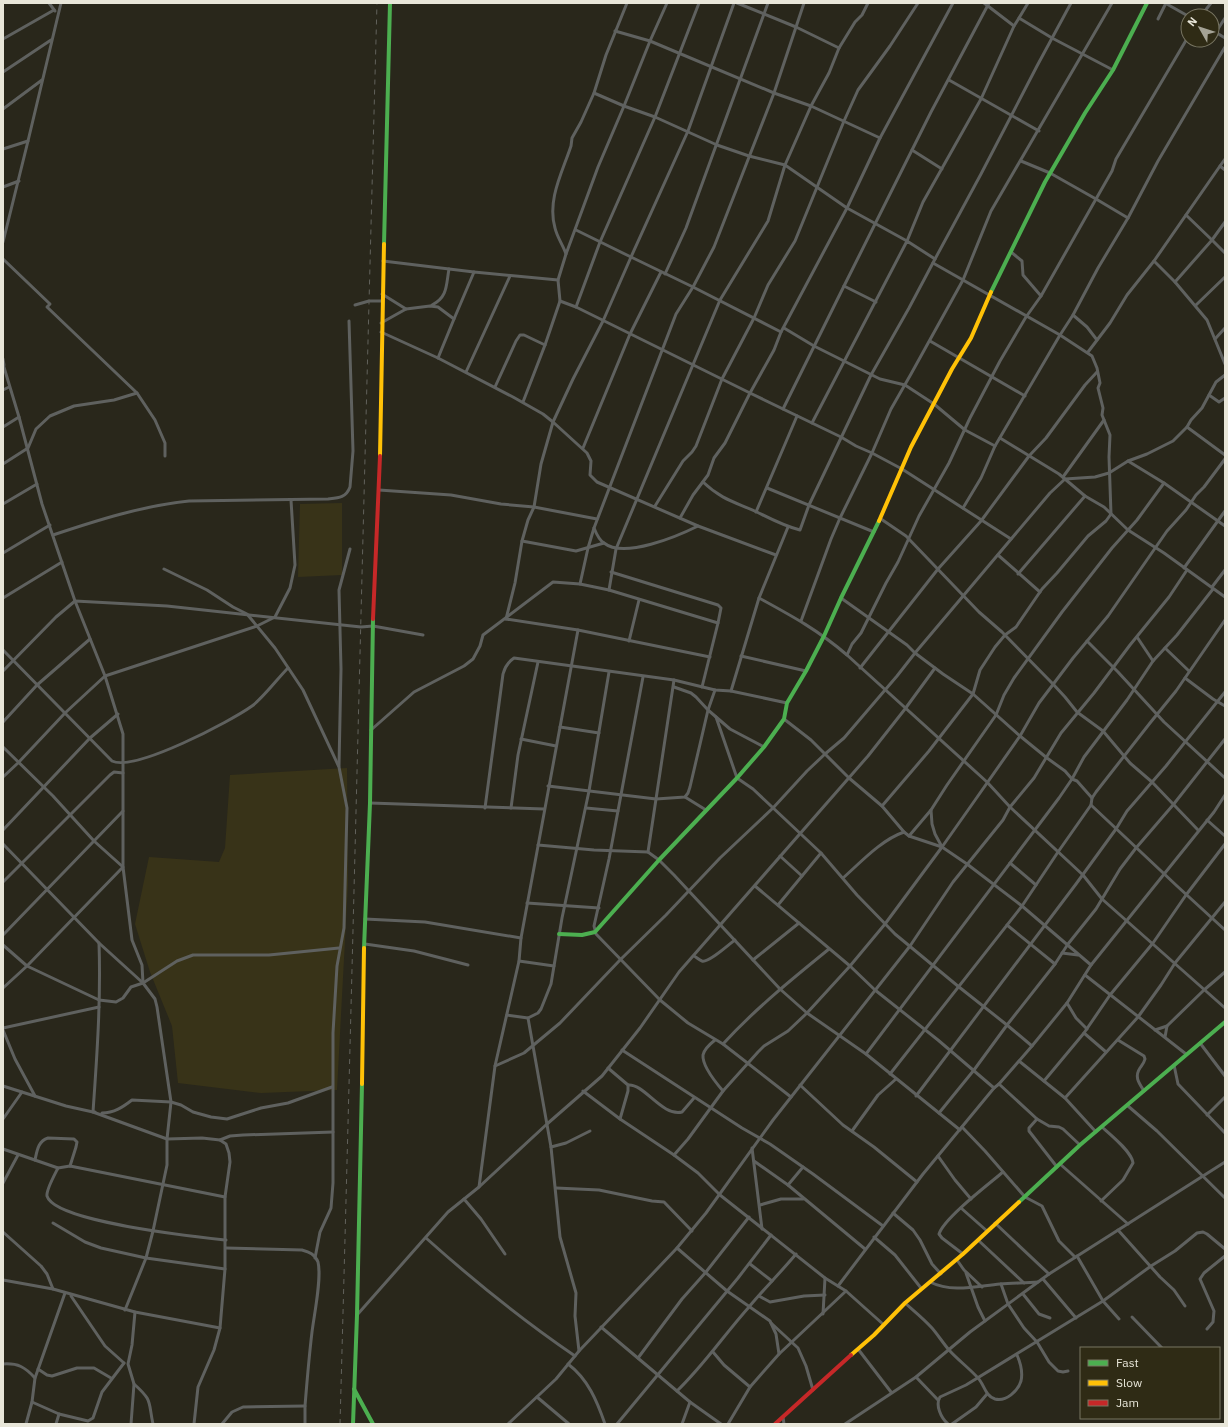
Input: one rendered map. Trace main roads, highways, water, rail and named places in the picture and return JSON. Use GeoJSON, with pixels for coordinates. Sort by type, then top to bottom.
{"type":"FeatureCollection","features":[{"type":"Feature","properties":{"kind":"railway"},"geometry":{"type":"LineString","coordinates":[[340,1424],[377,3]]}}]}
